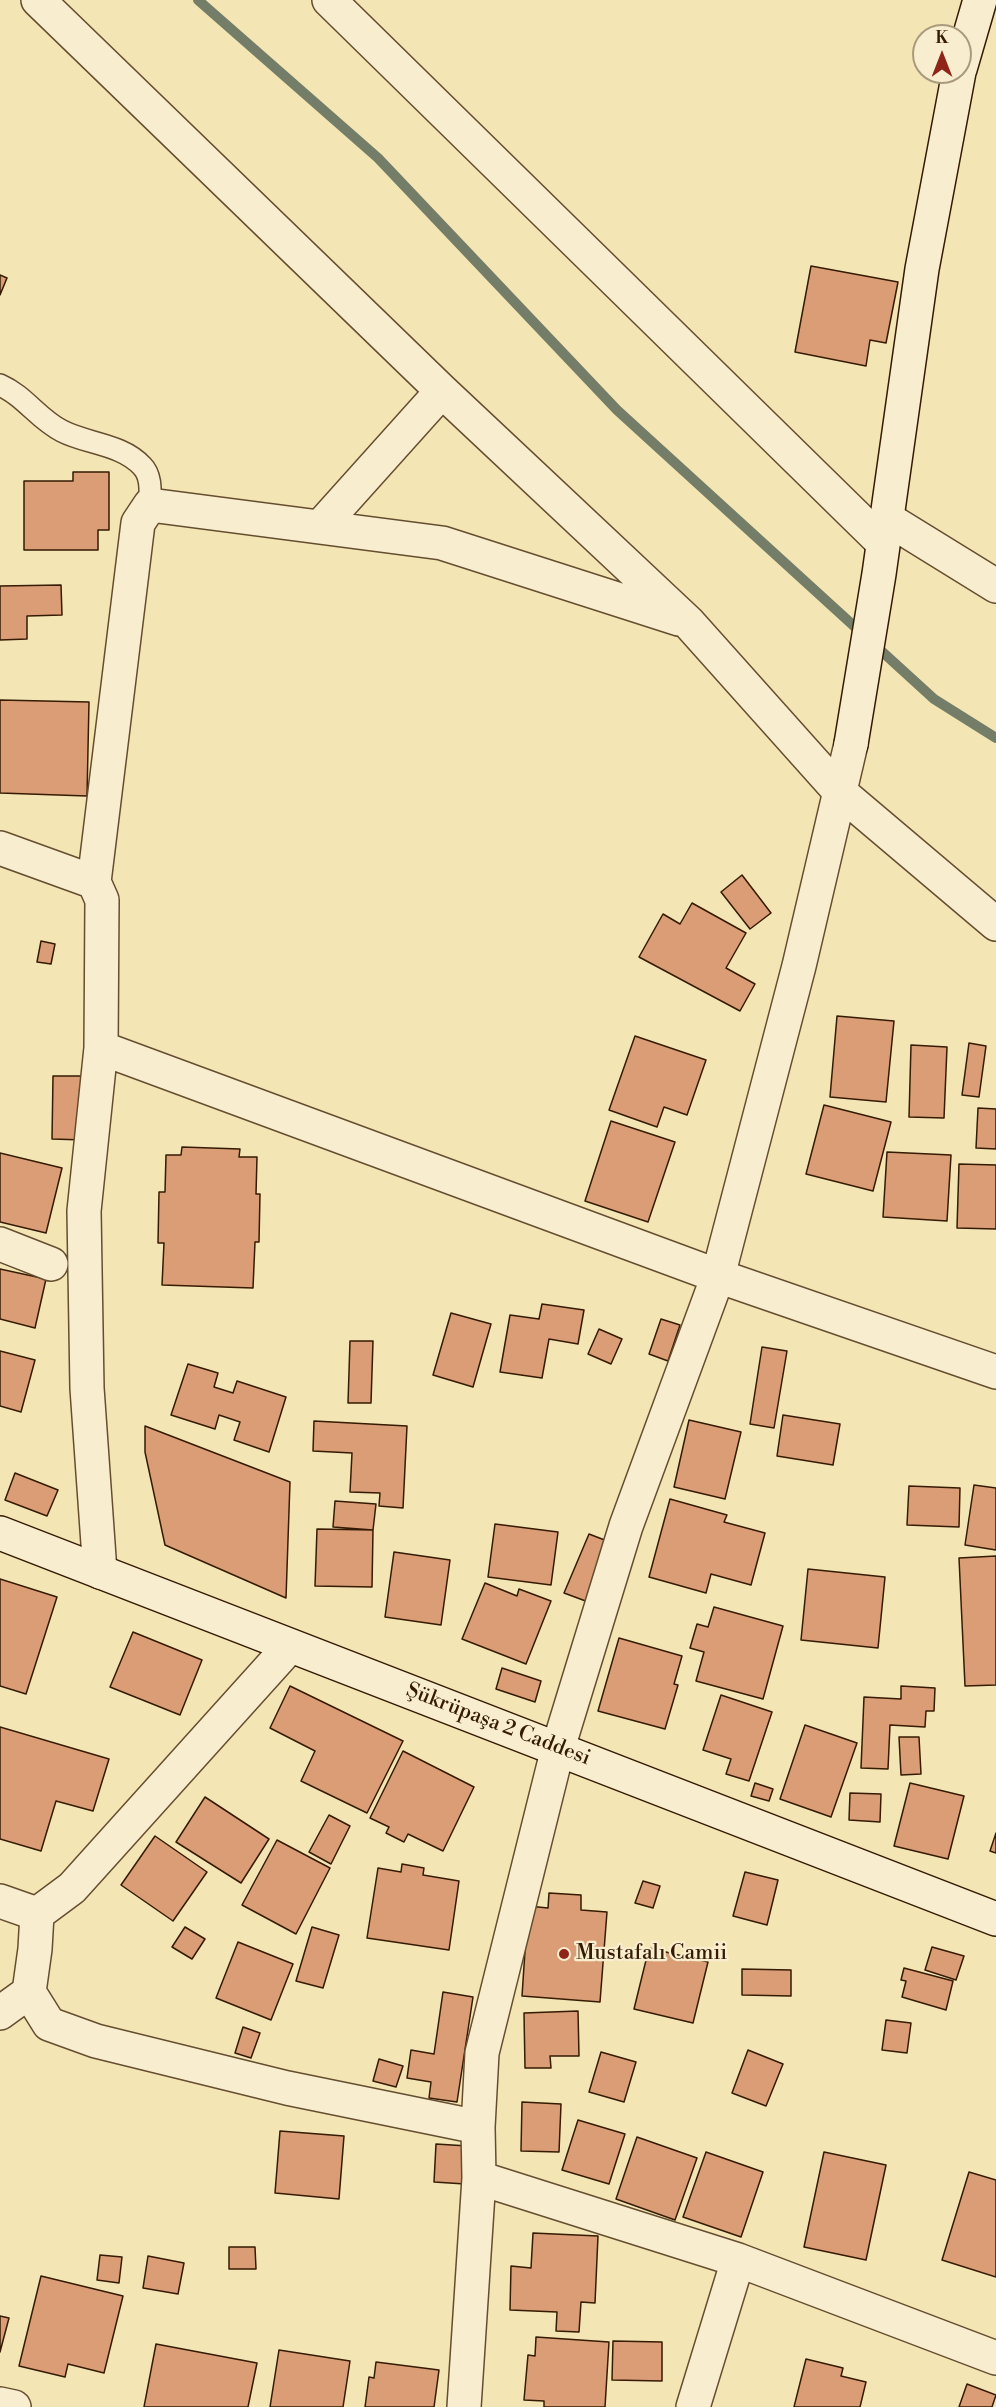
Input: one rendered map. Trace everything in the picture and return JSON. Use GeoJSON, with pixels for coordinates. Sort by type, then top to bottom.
{"type":"FeatureCollection","features":[{"type":"Feature","properties":{"kind":"street"},"geometry":{"type":"LineString","coordinates":[[38,0],[442,391],[688,621],[840,792],[996,924]]}},
{"type":"Feature","properties":{"kind":"street"},"geometry":{"type":"LineString","coordinates":[[329,0],[883,545],[996,586]]}},
{"type":"Feature","properties":{"kind":"street"},"geometry":{"type":"LineString","coordinates":[[972,28],[980,0]]}},
{"type":"Feature","properties":{"kind":"street"},"geometry":{"type":"LineString","coordinates":[[464,2407],[479,2178],[478,2127],[482,2053],[558,1748],[626,1526],[718,1276],[799,966],[851,744],[883,545],[922,269],[957,84]]}},
{"type":"Feature","properties":{"kind":"street"},"geometry":{"type":"LineString","coordinates":[[320,527],[442,391]]}},
{"type":"Feature","properties":{"kind":"street"},"geometry":{"type":"LineString","coordinates":[[99,1572],[87,1388],[84,1211],[101,1048],[102,900],[94,882],[138,523],[150,505],[442,543],[688,621]]}},
{"type":"Feature","properties":{"kind":"street"},"geometry":{"type":"LineString","coordinates":[[0,848],[94,882]]}},
{"type":"Feature","properties":{"kind":"street"},"geometry":{"type":"LineString","coordinates":[[101,1048],[718,1276],[996,1372]]}},
{"type":"Feature","properties":{"kind":"street"},"geometry":{"type":"LineString","coordinates":[[0,1244],[51,1264]]}},
{"type":"Feature","properties":{"kind":"street","name":"Şükrüpaşa 2 Caddesi"},"geometry":{"type":"LineString","coordinates":[[0,1533],[996,1919]]}},
{"type":"Feature","properties":{"kind":"street"},"geometry":{"type":"LineString","coordinates":[[37,1914],[72,1888],[290,1646]]}},
{"type":"Feature","properties":{"kind":"street"},"geometry":{"type":"LineString","coordinates":[[0,1901],[37,1914]]}},
{"type":"Feature","properties":{"kind":"street"},"geometry":{"type":"LineString","coordinates":[[37,1914],[29,1992],[49,2024],[96,2041],[287,2088],[478,2127]]}},
{"type":"Feature","properties":{"kind":"street"},"geometry":{"type":"LineString","coordinates":[[0,2013],[29,1992]]}},
{"type":"Feature","properties":{"kind":"street"},"geometry":{"type":"LineString","coordinates":[[479,2178],[738,2260],[996,2358]]}},
{"type":"Feature","properties":{"kind":"street"},"geometry":{"type":"LineString","coordinates":[[693,2407],[738,2260]]}},
{"type":"Feature","properties":{"kind":"street"},"geometry":{"type":"LineString","coordinates":[[0,2404],[14,2407]]}},
{"type":"Feature","properties":{"kind":"lane"},"geometry":{"type":"LineString","coordinates":[[0,385],[15,391],[44,420],[62,432],[121,452],[143,466],[150,483],[150,505]]}},
{"type":"Feature","properties":{"kind":"building"},"geometry":{"type":"Polygon","coordinates":[[[811,266],[898,282],[886,343],[870,340],[866,366],[795,352],[811,266]]]}},
{"type":"Feature","properties":{"kind":"building"},"geometry":{"type":"Polygon","coordinates":[[[0,275],[7,278],[0,295],[0,275]]]}},
{"type":"Feature","properties":{"kind":"building"},"geometry":{"type":"Polygon","coordinates":[[[73,472],[109,472],[109,530],[98,530],[98,550],[24,550],[24,481],[73,481],[73,472]]]}},
{"type":"Feature","properties":{"kind":"building"},"geometry":{"type":"Polygon","coordinates":[[[61,585],[62,615],[27,616],[27,639],[0,640],[0,586],[61,585]]]}},
{"type":"Feature","properties":{"kind":"building"},"geometry":{"type":"Polygon","coordinates":[[[0,700],[89,702],[87,796],[0,793],[0,700]]]}},
{"type":"Feature","properties":{"kind":"building"},"geometry":{"type":"Polygon","coordinates":[[[742,875],[771,913],[750,929],[721,892],[742,875]]]}},
{"type":"Feature","properties":{"kind":"building"},"geometry":{"type":"Polygon","coordinates":[[[692,903],[746,933],[726,968],[755,984],[740,1011],[639,957],[663,914],[680,924],[692,903]]]}},
{"type":"Feature","properties":{"kind":"building"},"geometry":{"type":"Polygon","coordinates":[[[41,941],[55,944],[51,964],[37,962],[41,941]]]}},
{"type":"Feature","properties":{"kind":"building"},"geometry":{"type":"Polygon","coordinates":[[[837,1016],[894,1021],[886,1102],[830,1097],[837,1016]]]}},
{"type":"Feature","properties":{"kind":"building"},"geometry":{"type":"Polygon","coordinates":[[[635,1036],[706,1060],[687,1115],[664,1107],[657,1127],[609,1110],[635,1036]]]}},
{"type":"Feature","properties":{"kind":"building"},"geometry":{"type":"Polygon","coordinates":[[[969,1043],[986,1046],[979,1097],[962,1095],[969,1043]]]}},
{"type":"Feature","properties":{"kind":"building"},"geometry":{"type":"Polygon","coordinates":[[[911,1045],[947,1047],[944,1118],[909,1117],[911,1045]]]}},
{"type":"Feature","properties":{"kind":"building"},"geometry":{"type":"Polygon","coordinates":[[[53,1076],[86,1076],[84,1140],[52,1139],[53,1076]]]}},
{"type":"Feature","properties":{"kind":"building"},"geometry":{"type":"Polygon","coordinates":[[[824,1105],[891,1122],[873,1191],[806,1174],[824,1105]]]}},
{"type":"Feature","properties":{"kind":"building"},"geometry":{"type":"Polygon","coordinates":[[[978,1108],[996,1109],[996,1149],[976,1148],[978,1108]]]}},
{"type":"Feature","properties":{"kind":"building"},"geometry":{"type":"Polygon","coordinates":[[[611,1121],[675,1142],[648,1222],[585,1201],[611,1121]]]}},
{"type":"Feature","properties":{"kind":"building"},"geometry":{"type":"Polygon","coordinates":[[[182,1147],[240,1149],[239,1157],[257,1157],[256,1194],[260,1194],[259,1242],[255,1242],[253,1288],[162,1285],[164,1243],[158,1243],[159,1192],[165,1192],[166,1155],[181,1155],[182,1147]]]}},
{"type":"Feature","properties":{"kind":"building"},"geometry":{"type":"Polygon","coordinates":[[[887,1152],[951,1155],[947,1221],[883,1217],[887,1152]]]}},
{"type":"Feature","properties":{"kind":"building"},"geometry":{"type":"Polygon","coordinates":[[[0,1153],[62,1168],[46,1233],[0,1222],[0,1153]]]}},
{"type":"Feature","properties":{"kind":"building"},"geometry":{"type":"Polygon","coordinates":[[[959,1164],[996,1165],[996,1229],[957,1228],[959,1164]]]}},
{"type":"Feature","properties":{"kind":"building"},"geometry":{"type":"Polygon","coordinates":[[[0,1269],[46,1279],[35,1328],[0,1319],[0,1269]]]}},
{"type":"Feature","properties":{"kind":"building"},"geometry":{"type":"Polygon","coordinates":[[[542,1304],[584,1310],[578,1344],[549,1339],[542,1378],[500,1372],[510,1315],[539,1319],[542,1304]]]}},
{"type":"Feature","properties":{"kind":"building"},"geometry":{"type":"Polygon","coordinates":[[[451,1313],[491,1324],[473,1387],[433,1375],[451,1313]]]}},
{"type":"Feature","properties":{"kind":"building"},"geometry":{"type":"Polygon","coordinates":[[[661,1319],[680,1325],[668,1361],[649,1354],[661,1319]]]}},
{"type":"Feature","properties":{"kind":"building"},"geometry":{"type":"Polygon","coordinates":[[[599,1329],[622,1339],[611,1364],[588,1354],[599,1329]]]}},
{"type":"Feature","properties":{"kind":"building"},"geometry":{"type":"Polygon","coordinates":[[[350,1341],[373,1341],[371,1403],[348,1403],[350,1341]]]}},
{"type":"Feature","properties":{"kind":"building"},"geometry":{"type":"Polygon","coordinates":[[[762,1347],[787,1351],[774,1428],[750,1424],[762,1347]]]}},
{"type":"Feature","properties":{"kind":"building"},"geometry":{"type":"Polygon","coordinates":[[[0,1351],[35,1360],[21,1412],[0,1406],[0,1351]]]}},
{"type":"Feature","properties":{"kind":"building"},"geometry":{"type":"Polygon","coordinates":[[[188,1364],[218,1373],[214,1387],[233,1393],[237,1381],[286,1397],[269,1452],[234,1440],[240,1422],[219,1415],[215,1429],[171,1415],[188,1364]]]}},
{"type":"Feature","properties":{"kind":"building"},"geometry":{"type":"Polygon","coordinates":[[[783,1415],[840,1424],[833,1465],[777,1456],[783,1415]]]}},
{"type":"Feature","properties":{"kind":"building"},"geometry":{"type":"Polygon","coordinates":[[[689,1420],[741,1432],[725,1499],[674,1487],[689,1420]]]}},
{"type":"Feature","properties":{"kind":"building"},"geometry":{"type":"Polygon","coordinates":[[[314,1421],[407,1426],[403,1508],[379,1506],[380,1493],[350,1492],[352,1453],[313,1451],[314,1421]]]}},
{"type":"Feature","properties":{"kind":"building"},"geometry":{"type":"Polygon","coordinates":[[[145,1426],[290,1482],[286,1598],[165,1545],[145,1452],[145,1426]]]}},
{"type":"Feature","properties":{"kind":"building"},"geometry":{"type":"Polygon","coordinates":[[[15,1473],[58,1490],[47,1516],[5,1500],[15,1473]]]}},
{"type":"Feature","properties":{"kind":"building"},"geometry":{"type":"Polygon","coordinates":[[[974,1485],[996,1488],[996,1550],[965,1545],[974,1485]]]}},
{"type":"Feature","properties":{"kind":"building"},"geometry":{"type":"Polygon","coordinates":[[[909,1486],[960,1488],[959,1527],[907,1525],[909,1486]]]}},
{"type":"Feature","properties":{"kind":"building"},"geometry":{"type":"Polygon","coordinates":[[[670,1499],[727,1515],[724,1522],[765,1533],[751,1585],[711,1574],[706,1593],[649,1577],[670,1499]]]}},
{"type":"Feature","properties":{"kind":"building"},"geometry":{"type":"Polygon","coordinates":[[[335,1501],[376,1504],[373,1530],[333,1527],[335,1501]]]}},
{"type":"Feature","properties":{"kind":"building"},"geometry":{"type":"Polygon","coordinates":[[[495,1524],[558,1532],[551,1585],[488,1577],[495,1524]]]}},
{"type":"Feature","properties":{"kind":"building"},"geometry":{"type":"Polygon","coordinates":[[[317,1529],[373,1530],[372,1587],[315,1586],[317,1529]]]}},
{"type":"Feature","properties":{"kind":"building"},"geometry":{"type":"Polygon","coordinates":[[[589,1534],[615,1544],[591,1603],[564,1593],[589,1534]]]}},
{"type":"Feature","properties":{"kind":"building"},"geometry":{"type":"Polygon","coordinates":[[[394,1552],[450,1560],[441,1625],[385,1617],[394,1552]]]}},
{"type":"Feature","properties":{"kind":"building"},"geometry":{"type":"Polygon","coordinates":[[[996,1556],[996,1685],[965,1686],[959,1558],[996,1556]]]}},
{"type":"Feature","properties":{"kind":"building"},"geometry":{"type":"Polygon","coordinates":[[[808,1569],[885,1577],[878,1648],[801,1640],[808,1569]]]}},
{"type":"Feature","properties":{"kind":"building"},"geometry":{"type":"Polygon","coordinates":[[[0,1579],[57,1597],[26,1694],[0,1686],[0,1579]]]}},
{"type":"Feature","properties":{"kind":"building"},"geometry":{"type":"Polygon","coordinates":[[[485,1583],[517,1596],[519,1589],[551,1601],[526,1664],[462,1639],[485,1583]]]}},
{"type":"Feature","properties":{"kind":"building"},"geometry":{"type":"Polygon","coordinates":[[[714,1607],[783,1626],[763,1699],[696,1681],[704,1652],[690,1648],[697,1624],[708,1627],[714,1607]]]}},
{"type":"Feature","properties":{"kind":"building"},"geometry":{"type":"Polygon","coordinates":[[[133,1632],[202,1660],[180,1715],[110,1687],[133,1632]]]}},
{"type":"Feature","properties":{"kind":"building"},"geometry":{"type":"Polygon","coordinates":[[[619,1638],[682,1656],[674,1684],[678,1685],[665,1729],[598,1711],[619,1638]]]}},
{"type":"Feature","properties":{"kind":"building"},"geometry":{"type":"Polygon","coordinates":[[[502,1668],[541,1681],[535,1702],[496,1689],[502,1668]]]}},
{"type":"Feature","properties":{"kind":"building"},"geometry":{"type":"Polygon","coordinates":[[[290,1686],[403,1741],[367,1813],[301,1781],[315,1751],[270,1728],[290,1686]]]}},
{"type":"Feature","properties":{"kind":"building"},"geometry":{"type":"Polygon","coordinates":[[[901,1686],[935,1688],[934,1711],[926,1711],[925,1727],[890,1725],[888,1769],[861,1768],[864,1697],[901,1699],[901,1686]]]}},
{"type":"Feature","properties":{"kind":"building"},"geometry":{"type":"Polygon","coordinates":[[[721,1695],[772,1712],[749,1781],[726,1774],[731,1759],[703,1750],[721,1695]]]}},
{"type":"Feature","properties":{"kind":"building"},"geometry":{"type":"Polygon","coordinates":[[[805,1725],[857,1743],[831,1817],[780,1799],[805,1725]]]}},
{"type":"Feature","properties":{"kind":"building"},"geometry":{"type":"Polygon","coordinates":[[[0,1727],[109,1759],[93,1811],[56,1801],[41,1851],[0,1839],[0,1727]]]}},
{"type":"Feature","properties":{"kind":"building"},"geometry":{"type":"Polygon","coordinates":[[[899,1737],[919,1737],[921,1774],[901,1775],[899,1737]]]}},
{"type":"Feature","properties":{"kind":"building"},"geometry":{"type":"Polygon","coordinates":[[[403,1751],[474,1787],[443,1851],[408,1834],[404,1842],[386,1833],[389,1827],[370,1818],[403,1751]]]}},
{"type":"Feature","properties":{"kind":"building"},"geometry":{"type":"Polygon","coordinates":[[[755,1783],[773,1789],[769,1801],[751,1796],[755,1783]]]}},
{"type":"Feature","properties":{"kind":"building"},"geometry":{"type":"Polygon","coordinates":[[[910,1783],[964,1796],[948,1859],[894,1846],[910,1783]]]}},
{"type":"Feature","properties":{"kind":"building"},"geometry":{"type":"Polygon","coordinates":[[[850,1793],[881,1794],[880,1822],[849,1820],[850,1793]]]}},
{"type":"Feature","properties":{"kind":"building"},"geometry":{"type":"Polygon","coordinates":[[[205,1797],[269,1839],[241,1883],[176,1842],[205,1797]]]}},
{"type":"Feature","properties":{"kind":"building"},"geometry":{"type":"Polygon","coordinates":[[[329,1815],[350,1826],[331,1864],[309,1852],[329,1815]]]}},
{"type":"Feature","properties":{"kind":"building"},"geometry":{"type":"Polygon","coordinates":[[[996,1833],[996,1853],[990,1851],[996,1833]]]}},
{"type":"Feature","properties":{"kind":"building"},"geometry":{"type":"Polygon","coordinates":[[[155,1836],[207,1872],[173,1921],[121,1885],[155,1836]]]}},
{"type":"Feature","properties":{"kind":"building"},"geometry":{"type":"Polygon","coordinates":[[[277,1840],[330,1868],[296,1934],[242,1905],[277,1840]]]}},
{"type":"Feature","properties":{"kind":"building"},"geometry":{"type":"Polygon","coordinates":[[[402,1864],[424,1868],[423,1875],[459,1881],[449,1950],[367,1938],[378,1868],[401,1872],[402,1864]]]}},
{"type":"Feature","properties":{"kind":"building"},"geometry":{"type":"Polygon","coordinates":[[[745,1872],[778,1880],[767,1925],[733,1916],[745,1872]]]}},
{"type":"Feature","properties":{"kind":"building"},"geometry":{"type":"Polygon","coordinates":[[[643,1881],[660,1886],[653,1908],[635,1903],[643,1881]]]}},
{"type":"Feature","properties":{"kind":"building","name":"Mustafalı Camii"},"geometry":{"type":"Polygon","coordinates":[[[549,1893],[581,1895],[581,1910],[607,1912],[600,2002],[522,1996],[528,1906],[548,1908],[549,1893]]]}},
{"type":"Feature","properties":{"kind":"building"},"geometry":{"type":"Polygon","coordinates":[[[185,1927],[205,1939],[192,1959],[172,1947],[185,1927]]]}},
{"type":"Feature","properties":{"kind":"building"},"geometry":{"type":"Polygon","coordinates":[[[312,1927],[339,1935],[323,1988],[296,1981],[312,1927]]]}},
{"type":"Feature","properties":{"kind":"building"},"geometry":{"type":"Polygon","coordinates":[[[238,1942],[293,1964],[271,2020],[216,1998],[238,1942]]]}},
{"type":"Feature","properties":{"kind":"building"},"geometry":{"type":"Polygon","coordinates":[[[932,1947],[964,1956],[956,1980],[925,1970],[932,1947]]]}},
{"type":"Feature","properties":{"kind":"building"},"geometry":{"type":"Polygon","coordinates":[[[649,1948],[708,1962],[693,2023],[634,2009],[649,1948]]]}},
{"type":"Feature","properties":{"kind":"building"},"geometry":{"type":"Polygon","coordinates":[[[904,1968],[953,1981],[946,2010],[902,1997],[906,1981],[901,1980],[904,1968]]]}},
{"type":"Feature","properties":{"kind":"building"},"geometry":{"type":"Polygon","coordinates":[[[742,1969],[791,1970],[791,1996],[742,1995],[742,1969]]]}},
{"type":"Feature","properties":{"kind":"building"},"geometry":{"type":"Polygon","coordinates":[[[443,1992],[473,1997],[457,2102],[429,2098],[431,2082],[407,2078],[411,2050],[434,2054],[443,1992]]]}},
{"type":"Feature","properties":{"kind":"building"},"geometry":{"type":"Polygon","coordinates":[[[578,2011],[579,2056],[550,2056],[551,2068],[525,2068],[524,2013],[578,2011]]]}},
{"type":"Feature","properties":{"kind":"building"},"geometry":{"type":"Polygon","coordinates":[[[886,2020],[911,2023],[907,2053],[882,2050],[886,2020]]]}},
{"type":"Feature","properties":{"kind":"building"},"geometry":{"type":"Polygon","coordinates":[[[243,2027],[260,2033],[251,2058],[235,2053],[243,2027]]]}},
{"type":"Feature","properties":{"kind":"building"},"geometry":{"type":"Polygon","coordinates":[[[748,2050],[783,2064],[766,2106],[732,2093],[748,2050]]]}},
{"type":"Feature","properties":{"kind":"building"},"geometry":{"type":"Polygon","coordinates":[[[601,2052],[636,2062],[624,2102],[589,2092],[601,2052]]]}},
{"type":"Feature","properties":{"kind":"building"},"geometry":{"type":"Polygon","coordinates":[[[379,2059],[403,2066],[396,2087],[373,2081],[379,2059]]]}},
{"type":"Feature","properties":{"kind":"building"},"geometry":{"type":"Polygon","coordinates":[[[522,2102],[561,2104],[559,2152],[521,2151],[522,2102]]]}},
{"type":"Feature","properties":{"kind":"building"},"geometry":{"type":"Polygon","coordinates":[[[578,2120],[625,2134],[609,2184],[562,2170],[578,2120]]]}},
{"type":"Feature","properties":{"kind":"building"},"geometry":{"type":"Polygon","coordinates":[[[280,2131],[344,2136],[339,2199],[275,2193],[280,2131]]]}},
{"type":"Feature","properties":{"kind":"building"},"geometry":{"type":"Polygon","coordinates":[[[637,2137],[697,2158],[675,2220],[616,2199],[637,2137]]]}},
{"type":"Feature","properties":{"kind":"building"},"geometry":{"type":"Polygon","coordinates":[[[436,2144],[468,2146],[465,2184],[434,2182],[436,2144]]]}},
{"type":"Feature","properties":{"kind":"building"},"geometry":{"type":"Polygon","coordinates":[[[706,2152],[763,2172],[741,2237],[683,2217],[706,2152]]]}},
{"type":"Feature","properties":{"kind":"building"},"geometry":{"type":"Polygon","coordinates":[[[824,2152],[886,2165],[866,2260],[804,2247],[824,2152]]]}},
{"type":"Feature","properties":{"kind":"building"},"geometry":{"type":"Polygon","coordinates":[[[969,2172],[996,2180],[996,2277],[942,2260],[969,2172]]]}},
{"type":"Feature","properties":{"kind":"building"},"geometry":{"type":"Polygon","coordinates":[[[533,2233],[598,2236],[595,2303],[581,2302],[579,2332],[556,2331],[557,2312],[510,2310],[511,2266],[531,2268],[533,2233]]]}},
{"type":"Feature","properties":{"kind":"building"},"geometry":{"type":"Polygon","coordinates":[[[229,2247],[255,2247],[256,2269],[229,2269],[229,2247]]]}},
{"type":"Feature","properties":{"kind":"building"},"geometry":{"type":"Polygon","coordinates":[[[100,2255],[122,2257],[119,2283],[97,2280],[100,2255]]]}},
{"type":"Feature","properties":{"kind":"building"},"geometry":{"type":"Polygon","coordinates":[[[148,2256],[184,2263],[178,2294],[143,2288],[148,2256]]]}},
{"type":"Feature","properties":{"kind":"building"},"geometry":{"type":"Polygon","coordinates":[[[41,2276],[123,2296],[104,2373],[68,2364],[65,2377],[19,2366],[41,2276]]]}},
{"type":"Feature","properties":{"kind":"building"},"geometry":{"type":"Polygon","coordinates":[[[0,2316],[9,2318],[0,2352],[0,2316]]]}},
{"type":"Feature","properties":{"kind":"building"},"geometry":{"type":"Polygon","coordinates":[[[536,2337],[609,2342],[605,2407],[544,2407],[544,2401],[524,2400],[528,2355],[535,2356],[536,2337]]]}},
{"type":"Feature","properties":{"kind":"building"},"geometry":{"type":"Polygon","coordinates":[[[613,2341],[662,2342],[662,2381],[612,2380],[613,2341]]]}},
{"type":"Feature","properties":{"kind":"building"},"geometry":{"type":"Polygon","coordinates":[[[156,2344],[257,2363],[248,2407],[144,2407],[156,2344]]]}},
{"type":"Feature","properties":{"kind":"building"},"geometry":{"type":"Polygon","coordinates":[[[279,2350],[350,2361],[343,2407],[270,2407],[279,2350]]]}},
{"type":"Feature","properties":{"kind":"building"},"geometry":{"type":"Polygon","coordinates":[[[806,2359],[843,2368],[841,2376],[866,2382],[860,2407],[794,2407],[806,2359]]]}},
{"type":"Feature","properties":{"kind":"building"},"geometry":{"type":"Polygon","coordinates":[[[376,2362],[439,2370],[434,2407],[365,2407],[369,2377],[374,2378],[376,2362]]]}},
{"type":"Feature","properties":{"kind":"building"},"geometry":{"type":"Polygon","coordinates":[[[967,2384],[996,2395],[992,2407],[959,2407],[967,2384]]]}},
{"type":"Feature","properties":{"kind":"waterway"},"geometry":{"type":"LineString","coordinates":[[198,0],[378,158],[617,410],[934,699],[996,738]]}},
{"type":"Feature","properties":{"kind":"place","name":"Mustafalı Camii"},"geometry":{"type":"Point","coordinates":[564,1954]}}]}
